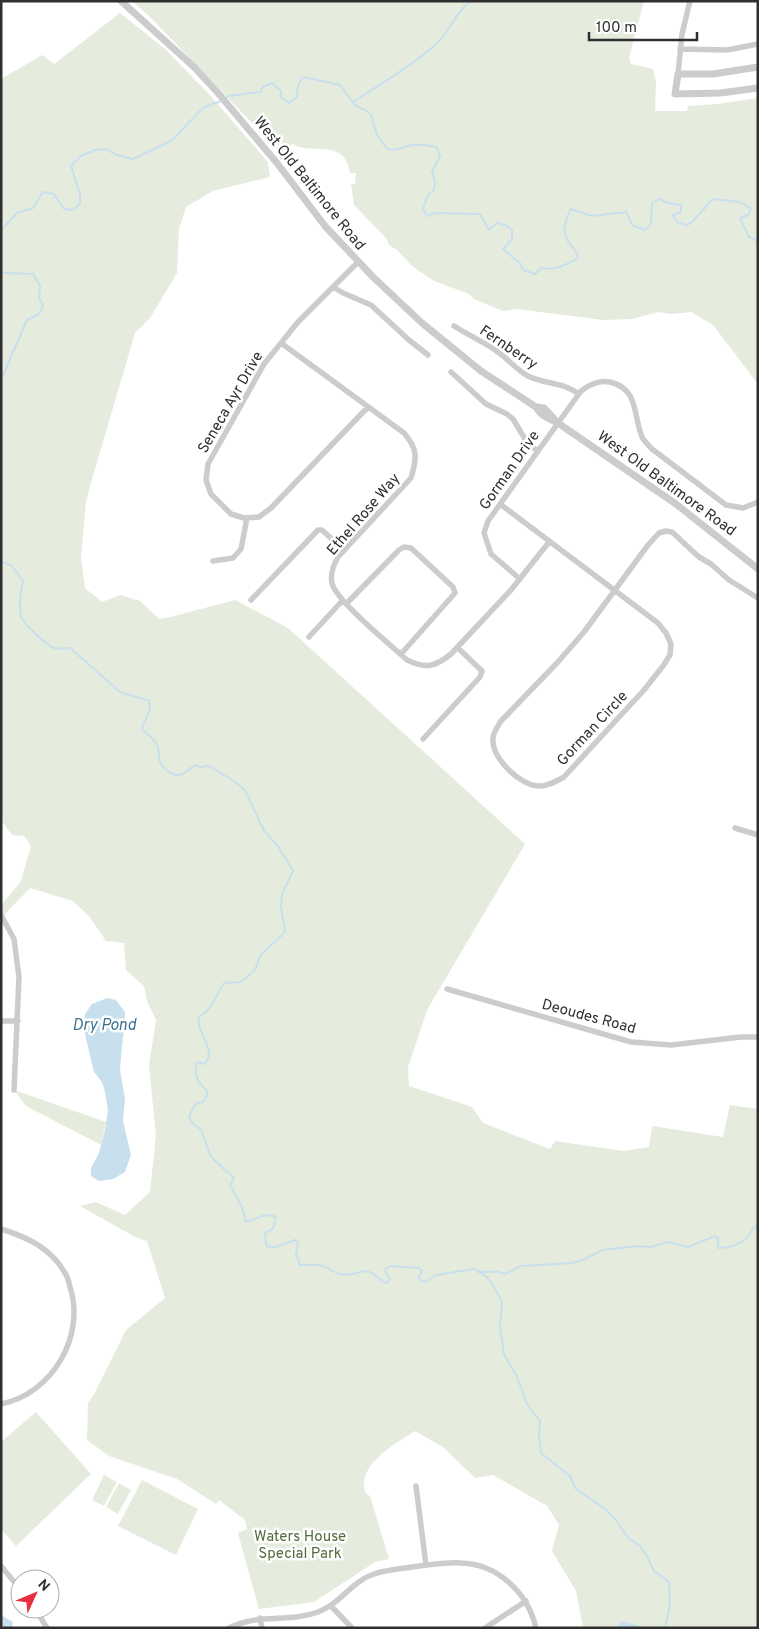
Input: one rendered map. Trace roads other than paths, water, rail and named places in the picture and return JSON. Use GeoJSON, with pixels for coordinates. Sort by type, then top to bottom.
{"type":"FeatureCollection","features":[{"type":"Feature","properties":{"kind":"street","name":"West Old Baltimore Road"},"geometry":{"type":"LineString","coordinates":[[121,1],[194,67],[277,163],[324,226],[358,262],[422,323],[481,371],[536,407],[544,408],[558,423],[676,504],[758,569]]}},
{"type":"Feature","properties":{"kind":"street"},"geometry":{"type":"LineString","coordinates":[[690,1],[684,20],[675,94],[720,93],[758,88]]}},
{"type":"Feature","properties":{"kind":"street"},"geometry":{"type":"LineString","coordinates":[[680,49],[727,50],[758,44]]}},
{"type":"Feature","properties":{"kind":"street"},"geometry":{"type":"LineString","coordinates":[[678,74],[713,74],[758,68]]}},
{"type":"Feature","properties":{"kind":"street","name":"Seneca Ayr Drive"},"geometry":{"type":"LineString","coordinates":[[247,518],[231,514],[212,494],[206,480],[208,464],[264,364],[298,322],[358,262]]}},
{"type":"Feature","properties":{"kind":"street"},"geometry":{"type":"LineString","coordinates":[[334,287],[343,294],[371,305],[409,340],[428,354]]}},
{"type":"Feature","properties":{"kind":"street","name":"Fernberry"},"geometry":{"type":"LineString","coordinates":[[454,326],[493,348],[535,380],[559,384],[579,394]]}},
{"type":"Feature","properties":{"kind":"street","name":"Ethel Rose Way"},"geometry":{"type":"LineString","coordinates":[[282,343],[404,433],[415,449],[416,462],[411,478],[338,557],[333,568],[332,583],[344,602],[407,660],[418,665],[430,666],[440,663],[458,648],[520,579],[550,542]]}},
{"type":"Feature","properties":{"kind":"street"},"geometry":{"type":"LineString","coordinates":[[451,372],[486,404],[513,419],[524,439],[538,451]]}},
{"type":"Feature","properties":{"kind":"street"},"geometry":{"type":"LineString","coordinates":[[579,394],[589,385],[598,382],[605,381],[621,386],[633,401],[643,439],[652,449],[726,504],[743,508],[758,502]]}},
{"type":"Feature","properties":{"kind":"street","name":"Gorman Drive"},"geometry":{"type":"LineString","coordinates":[[520,579],[491,554],[484,533],[488,521],[579,394]]}},
{"type":"Feature","properties":{"kind":"street"},"geometry":{"type":"LineString","coordinates":[[213,561],[233,558],[241,549],[247,518],[259,517],[271,508],[368,406]]}},
{"type":"Feature","properties":{"kind":"street","name":"Gorman Circle"},"geometry":{"type":"LineString","coordinates":[[500,504],[658,623],[666,633],[671,644],[670,655],[644,690],[564,777],[540,787],[527,784],[499,760],[494,748],[493,738],[497,727],[584,632],[615,591]]}},
{"type":"Feature","properties":{"kind":"street"},"geometry":{"type":"LineString","coordinates":[[251,600],[318,530],[322,530],[344,550]]}},
{"type":"Feature","properties":{"kind":"street"},"geometry":{"type":"LineString","coordinates":[[615,591],[655,537],[659,533],[666,531],[672,532],[699,557],[729,580],[758,598]]}},
{"type":"Feature","properties":{"kind":"street"},"geometry":{"type":"LineString","coordinates":[[309,637],[399,550],[404,547],[411,548],[453,587],[455,593],[401,654]]}},
{"type":"Feature","properties":{"kind":"street"},"geometry":{"type":"LineString","coordinates":[[423,739],[480,677],[482,671],[458,648]]}},
{"type":"Feature","properties":{"kind":"street"},"geometry":{"type":"LineString","coordinates":[[735,828],[758,835]]}},
{"type":"Feature","properties":{"kind":"street"},"geometry":{"type":"LineString","coordinates":[[1,915],[14,939],[19,977],[14,1090]]}},
{"type":"Feature","properties":{"kind":"street","name":"Deoudes Road"},"geometry":{"type":"LineString","coordinates":[[446,988],[631,1042],[671,1045],[741,1037],[758,1038]]}},
{"type":"Feature","properties":{"kind":"street"},"geometry":{"type":"LineString","coordinates":[[1,1021],[18,1021]]}},
{"type":"Feature","properties":{"kind":"street"},"geometry":{"type":"LineString","coordinates":[[1,1229],[24,1236],[46,1250],[66,1273],[74,1301],[68,1347],[60,1362],[48,1378],[38,1387],[8,1403],[1,1404]]}},
{"type":"Feature","properties":{"kind":"street"},"geometry":{"type":"LineString","coordinates":[[416,1486],[426,1565]]}},
{"type":"Feature","properties":{"kind":"street"},"geometry":{"type":"LineString","coordinates":[[229,1628],[245,1621],[260,1618],[304,1616],[320,1612],[331,1606],[362,1580],[374,1574],[426,1565],[462,1563],[484,1568],[503,1578],[516,1588],[526,1601],[536,1628]]}},
{"type":"Feature","properties":{"kind":"street"},"geometry":{"type":"LineString","coordinates":[[1,1566],[10,1577]]}},
{"type":"Feature","properties":{"kind":"street"},"geometry":{"type":"LineString","coordinates":[[485,1628],[526,1601]]}},
{"type":"Feature","properties":{"kind":"street"},"geometry":{"type":"LineString","coordinates":[[331,1606],[352,1628]]}},
{"type":"Feature","properties":{"kind":"street"},"geometry":{"type":"LineString","coordinates":[[260,1618],[262,1628]]}},
{"type":"Feature","properties":{"kind":"water","name":"Dry Pond"},"geometry":{"type":"Polygon","coordinates":[[[107,998],[116,1000],[125,1012],[120,1070],[125,1099],[123,1121],[131,1155],[125,1172],[113,1179],[99,1181],[91,1176],[91,1168],[99,1153],[108,1110],[102,1082],[94,1072],[84,1030],[85,1014],[92,1004],[107,998]]]}},
{"type":"Feature","properties":{"kind":"water"},"geometry":{"type":"Polygon","coordinates":[[[1,1615],[13,1622],[12,1628],[1,1628],[1,1615]]]}},
{"type":"Feature","properties":{"kind":"water"},"geometry":{"type":"Polygon","coordinates":[[[622,1621],[647,1628],[617,1628],[622,1621]]]}},
{"type":"Feature","properties":{"kind":"waterway"},"geometry":{"type":"LineString","coordinates":[[353,102],[396,74],[437,43],[461,10],[471,1]]}},
{"type":"Feature","properties":{"kind":"waterway"},"geometry":{"type":"LineString","coordinates":[[225,99],[229,96],[260,92],[263,87],[272,83],[281,91],[281,97],[289,103],[297,97],[298,85],[303,77],[340,85],[356,106],[371,115],[377,135],[387,149],[398,149],[415,145],[437,147],[440,156],[432,172],[435,182],[434,190],[428,195],[423,209],[427,216],[435,213],[480,214],[489,230],[497,223],[505,225],[512,230],[512,239],[503,249],[520,263],[523,270],[535,274],[541,268],[556,268],[578,258],[565,233],[566,221],[571,209],[592,216],[626,212],[633,226],[645,230],[651,224],[652,203],[659,199],[681,205],[681,212],[673,215],[677,222],[686,225],[691,223],[713,199],[739,202],[751,208],[748,215],[740,218],[749,237],[758,241]]}},
{"type":"Feature","properties":{"kind":"waterway"},"geometry":{"type":"LineString","coordinates":[[1,230],[17,213],[33,208],[43,192],[54,194],[64,209],[73,210],[80,204],[80,194],[71,166],[81,156],[95,150],[106,149],[117,155],[133,159],[171,141],[203,108],[221,101]]}},
{"type":"Feature","properties":{"kind":"waterway"},"geometry":{"type":"LineString","coordinates":[[1,272],[33,274],[40,286],[39,298],[43,305],[39,314],[27,320],[1,380]]}},
{"type":"Feature","properties":{"kind":"waterway"},"geometry":{"type":"LineString","coordinates":[[1,562],[11,565],[23,581],[20,611],[22,619],[30,628],[54,648],[70,648],[120,692],[149,701],[149,712],[142,729],[156,743],[160,762],[163,766],[175,775],[179,775],[195,765],[200,767],[209,766],[234,781],[245,790],[264,831],[278,846],[293,871],[282,895],[281,906],[285,932],[260,956],[255,970],[241,982],[224,983],[211,1006],[199,1017],[209,1057],[205,1064],[197,1062],[196,1071],[197,1078],[207,1091],[207,1095],[203,1102],[197,1103],[189,1117],[192,1123],[201,1130],[211,1157],[234,1178],[230,1185],[242,1207],[246,1222],[265,1216],[276,1217],[273,1229],[265,1233],[266,1245],[272,1248],[295,1240],[298,1243],[296,1255],[299,1265],[319,1265],[347,1275],[366,1271],[371,1272],[387,1283],[390,1279],[385,1269],[390,1266],[419,1268],[422,1271],[418,1278],[425,1282],[436,1275],[474,1269],[487,1277],[502,1303],[500,1327],[504,1354],[517,1377],[528,1406],[540,1421],[541,1453],[570,1476],[576,1489],[604,1508],[616,1520],[628,1538],[640,1546],[654,1571],[669,1582],[670,1605],[665,1628]]}},
{"type":"Feature","properties":{"kind":"waterway"},"geometry":{"type":"LineString","coordinates":[[478,1271],[505,1274],[521,1266],[573,1263],[602,1250],[638,1246],[651,1247],[668,1242],[688,1247],[715,1236],[718,1238],[718,1248],[725,1247],[742,1241],[758,1224]]}},
{"type":"Feature","properties":{"kind":"park label","name":"Waters House Special Park"},"geometry":{"type":"Point","coordinates":[300,1544]}}]}
